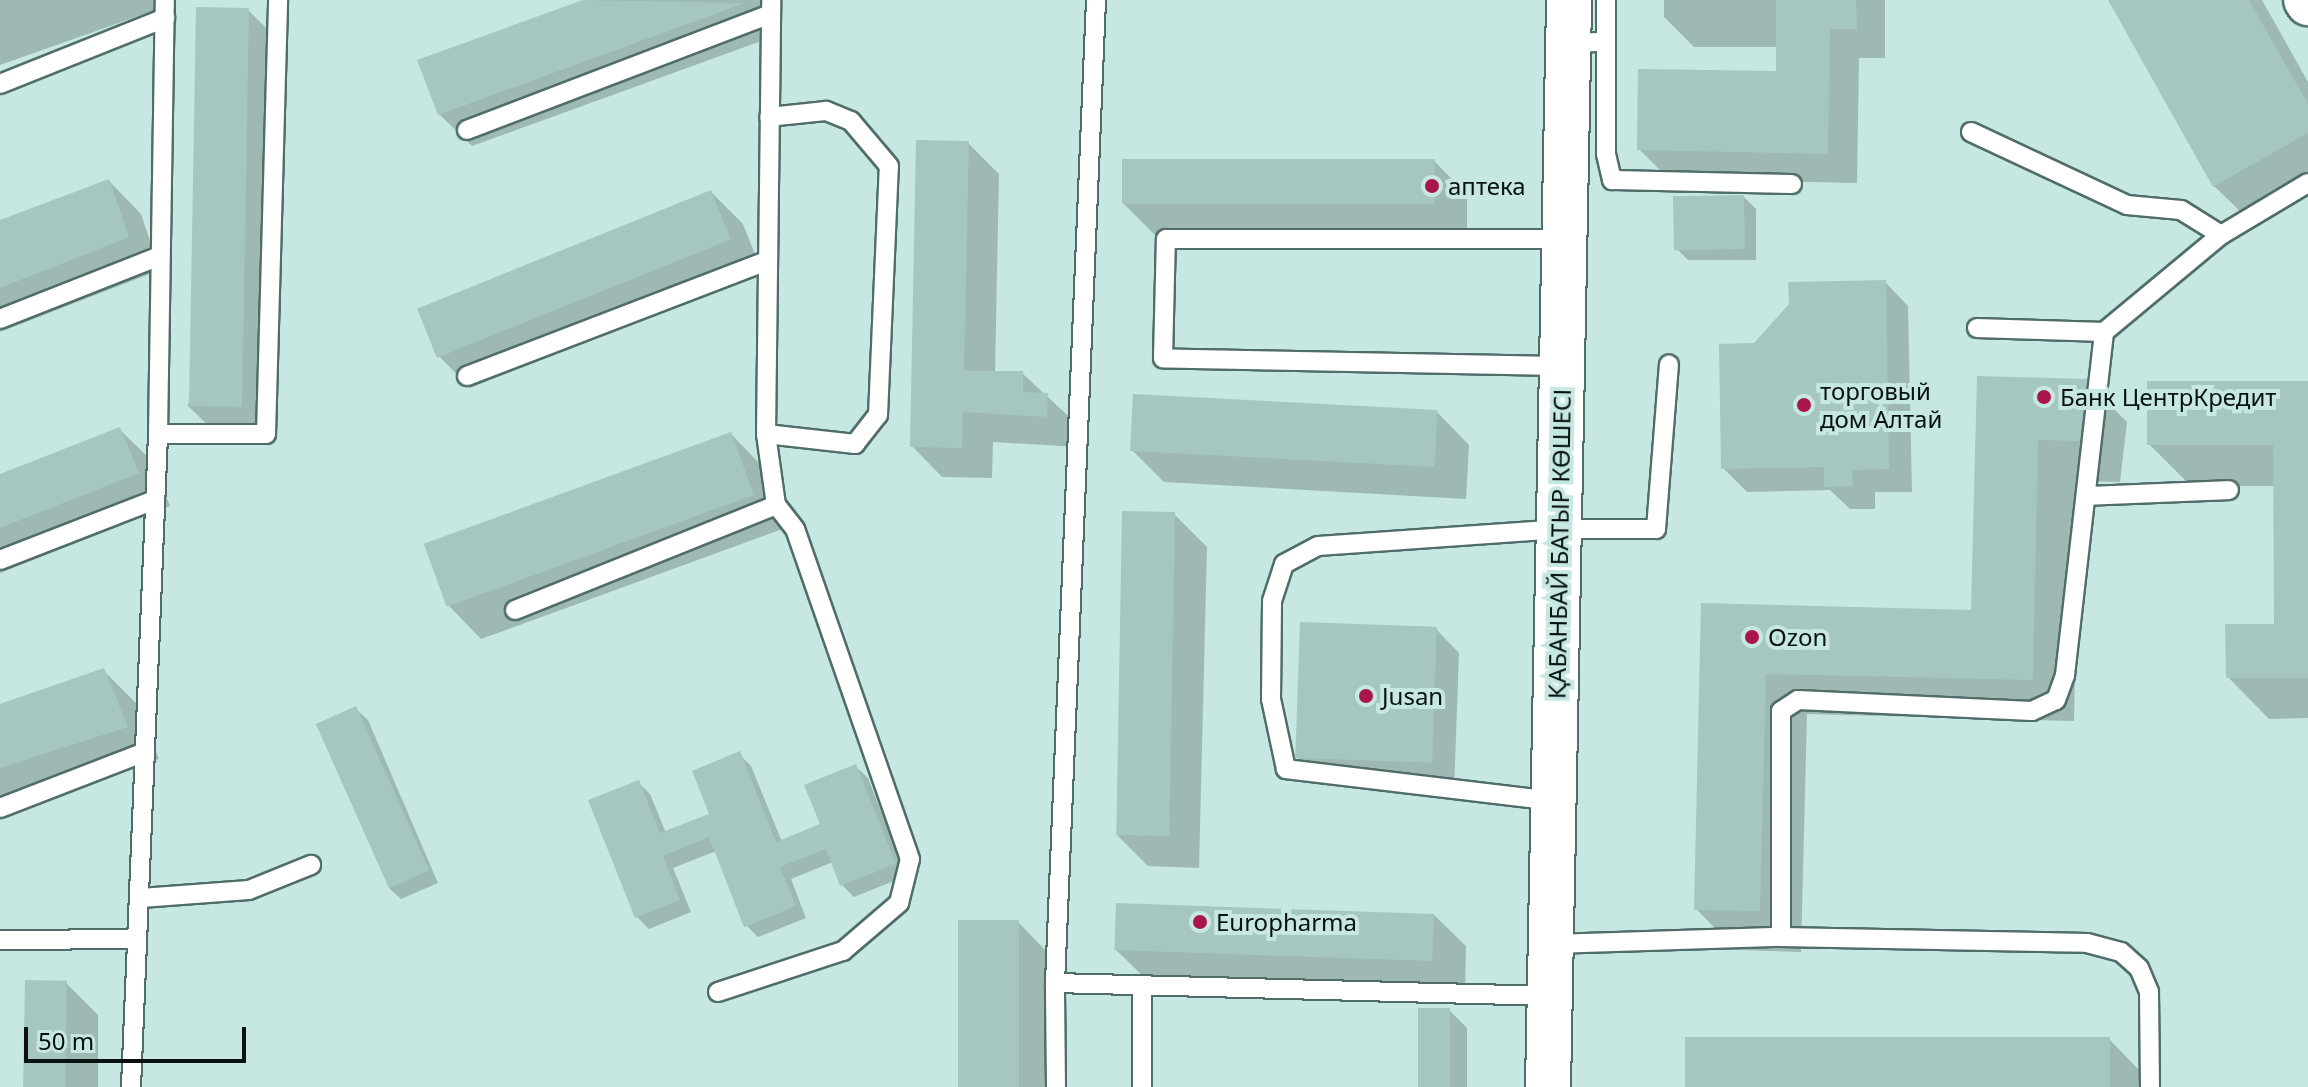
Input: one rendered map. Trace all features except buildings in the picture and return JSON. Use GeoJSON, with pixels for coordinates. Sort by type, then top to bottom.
{"type":"FeatureCollection","features":[{"type":"Feature","properties":{"kind":"main road"},"geometry":{"type":"LineString","coordinates":[[1545,0],[1587,42]]}},
{"type":"Feature","properties":{"kind":"main road","name":"ҚАБАНБАЙ БАТЫР КӨШЕСІ"},"geometry":{"type":"LineString","coordinates":[[1548,1087],[1564,239],[1587,42],[1569,0]]}},
{"type":"Feature","properties":{"kind":"lane"},"geometry":{"type":"LineString","coordinates":[[158,434],[266,434],[278,0]]}},
{"type":"Feature","properties":{"kind":"lane"},"geometry":{"type":"LineString","coordinates":[[1056,1087],[1055,983],[1096,0]]}},
{"type":"Feature","properties":{"kind":"lane"},"geometry":{"type":"LineString","coordinates":[[1606,0],[1587,42],[1612,180],[1792,184]]}},
{"type":"Feature","properties":{"kind":"lane"},"geometry":{"type":"LineString","coordinates":[[467,130],[770,7],[766,434],[776,505],[795,529],[910,859],[899,903],[843,951],[718,992]]}},
{"type":"Feature","properties":{"kind":"lane"},"geometry":{"type":"LineString","coordinates":[[0,84],[165,9],[158,434],[131,1087]]}},
{"type":"Feature","properties":{"kind":"lane"},"geometry":{"type":"LineString","coordinates":[[766,434],[855,444],[878,415],[889,166],[851,121],[826,111],[769,117]]}},
{"type":"Feature","properties":{"kind":"lane"},"geometry":{"type":"LineString","coordinates":[[1971,132],[2127,205],[2181,210],[2221,235]]}},
{"type":"Feature","properties":{"kind":"lane"},"geometry":{"type":"LineString","coordinates":[[1977,328],[2104,332],[2221,235],[2308,183]]}},
{"type":"Feature","properties":{"kind":"lane"},"geometry":{"type":"LineString","coordinates":[[1562,366],[1163,358],[1163,343],[1166,239],[1564,239]]}},
{"type":"Feature","properties":{"kind":"lane"},"geometry":{"type":"LineString","coordinates":[[0,319],[160,256]]}},
{"type":"Feature","properties":{"kind":"lane"},"geometry":{"type":"LineString","coordinates":[[467,376],[767,261]]}},
{"type":"Feature","properties":{"kind":"lane"},"geometry":{"type":"LineString","coordinates":[[1781,937],[1781,711],[1798,700],[2032,711],[2056,700],[2065,675],[2104,332]]}},
{"type":"Feature","properties":{"kind":"lane"},"geometry":{"type":"LineString","coordinates":[[1554,801],[1286,769],[1271,699],[1272,601],[1284,564],[1318,546],[1559,529],[1656,529],[1669,365]]}},
{"type":"Feature","properties":{"kind":"lane"},"geometry":{"type":"LineString","coordinates":[[2086,496],[2229,490]]}},
{"type":"Feature","properties":{"kind":"lane"},"geometry":{"type":"LineString","coordinates":[[0,560],[155,500]]}},
{"type":"Feature","properties":{"kind":"lane"},"geometry":{"type":"LineString","coordinates":[[515,610],[776,505]]}},
{"type":"Feature","properties":{"kind":"lane"},"geometry":{"type":"LineString","coordinates":[[0,808],[145,752]]}},
{"type":"Feature","properties":{"kind":"lane"},"geometry":{"type":"LineString","coordinates":[[141,898],[249,890],[311,865]]}},
{"type":"Feature","properties":{"kind":"lane"},"geometry":{"type":"LineString","coordinates":[[1552,944],[1781,937],[2087,943],[2121,952],[2139,968],[2149,992],[2150,1087]]}},
{"type":"Feature","properties":{"kind":"lane"},"geometry":{"type":"LineString","coordinates":[[0,940],[137,939]]}},
{"type":"Feature","properties":{"kind":"lane"},"geometry":{"type":"LineString","coordinates":[[1055,983],[1552,996]]}},
{"type":"Feature","properties":{"kind":"lane"},"geometry":{"type":"LineString","coordinates":[[1142,985],[1142,1087]]}},
{"type":"Feature","properties":{"kind":"place","name":"аптека"},"geometry":{"type":"Point","coordinates":[1432,186]}},
{"type":"Feature","properties":{"kind":"place","name":"Банк ЦентрКредит"},"geometry":{"type":"Point","coordinates":[2044,397]}},
{"type":"Feature","properties":{"kind":"place","name":"торговый дом Алтай"},"geometry":{"type":"Point","coordinates":[1804,405]}},
{"type":"Feature","properties":{"kind":"place","name":"Ozon"},"geometry":{"type":"Point","coordinates":[1752,637]}},
{"type":"Feature","properties":{"kind":"place","name":"Jusan"},"geometry":{"type":"Point","coordinates":[1366,696]}},
{"type":"Feature","properties":{"kind":"place","name":"Europharma"},"geometry":{"type":"Point","coordinates":[1200,922]}}]}
